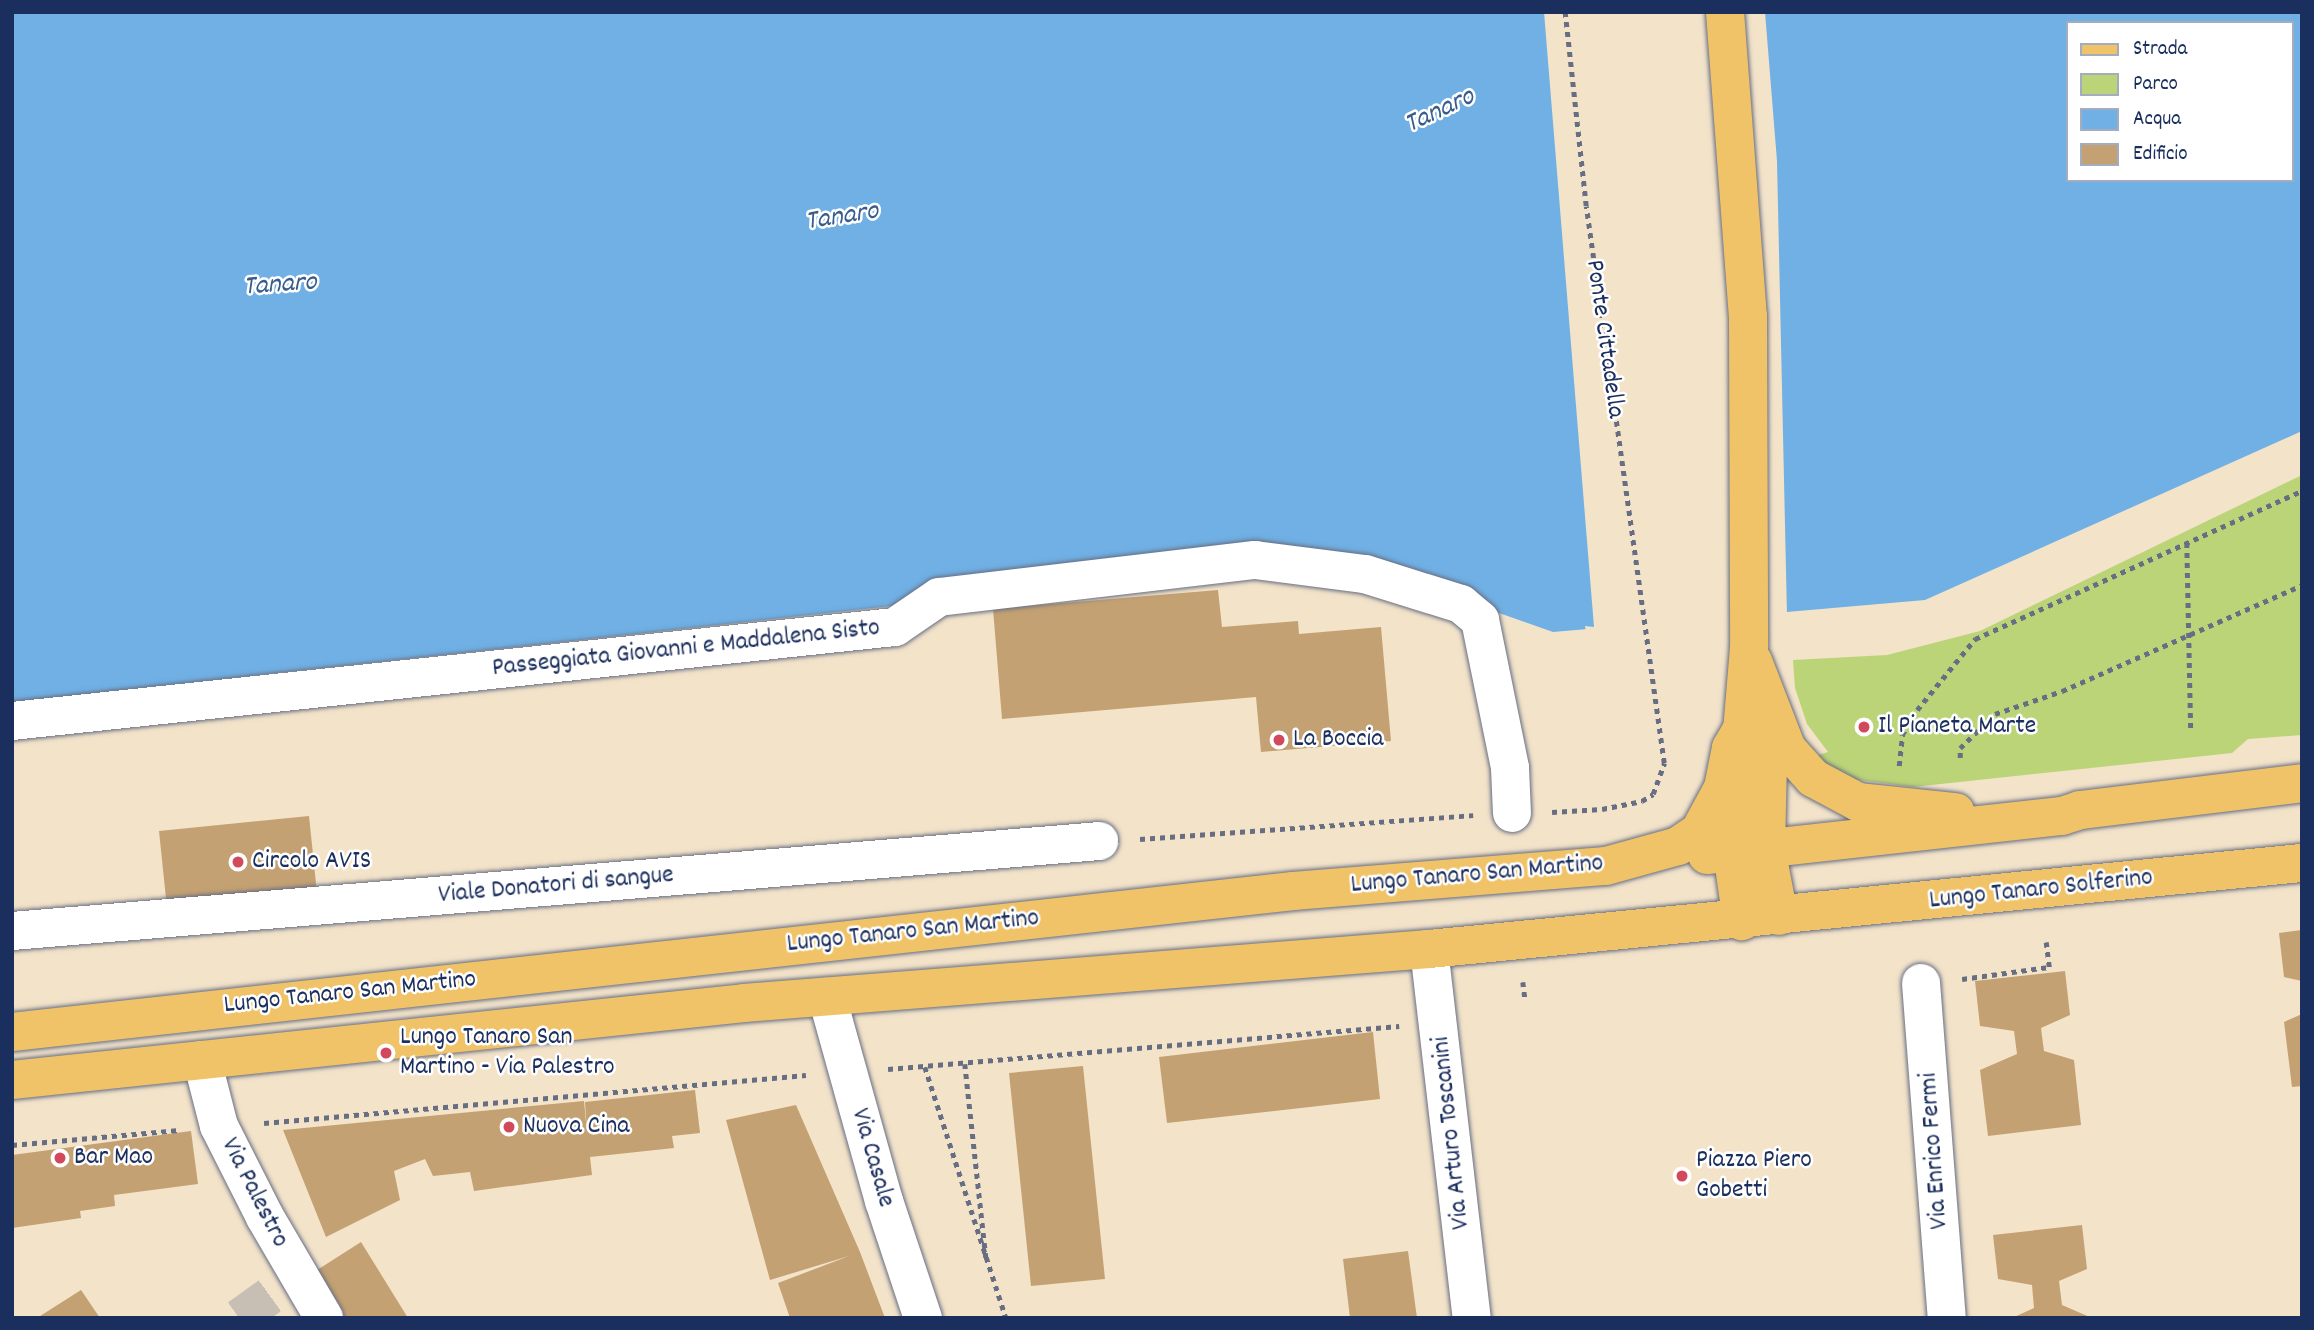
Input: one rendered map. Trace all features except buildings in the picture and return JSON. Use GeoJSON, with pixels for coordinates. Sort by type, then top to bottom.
{"type":"FeatureCollection","features":[{"type":"Feature","properties":{"kind":"main road"},"geometry":{"type":"LineString","coordinates":[[1725,12],[1748,316],[1749,648],[1741,731],[1749,850],[1779,916]]}},
{"type":"Feature","properties":{"kind":"main road"},"geometry":{"type":"LineString","coordinates":[[1749,648],[1787,750],[1803,769],[1827,788],[1858,802],[1975,814],[2080,810]]}},
{"type":"Feature","properties":{"kind":"main road"},"geometry":{"type":"LineString","coordinates":[[1742,921],[1769,704]]}},
{"type":"Feature","properties":{"kind":"main road","name":"Lungo Tanaro San Martino"},"geometry":{"type":"LineString","coordinates":[[12,1032],[1265,894],[1606,866],[1678,846],[1699,832],[1724,788],[1731,748],[1741,731]]}},
{"type":"Feature","properties":{"kind":"main road"},"geometry":{"type":"LineString","coordinates":[[1606,866],[2023,821],[2080,810],[2302,783]]}},
{"type":"Feature","properties":{"kind":"main road","name":"Lungo Tanaro Solferino"},"geometry":{"type":"LineString","coordinates":[[1520,941],[1742,921],[2302,863]]}},
{"type":"Feature","properties":{"kind":"main road","name":"Lungo Tanaro San Martino"},"geometry":{"type":"LineString","coordinates":[[12,1080],[827,997],[1520,941]]}},
{"type":"Feature","properties":{"kind":"street","name":"Passeggiata Giovanni e Maddalena Sisto"},"geometry":{"type":"LineString","coordinates":[[12,722],[895,627],[939,597],[1255,560],[1365,574],[1461,604],[1480,620],[1510,768],[1512,813]]}},
{"type":"Feature","properties":{"kind":"street","name":"Viale Donatori di sangue"},"geometry":{"type":"LineString","coordinates":[[12,931],[1099,841]]}},
{"type":"Feature","properties":{"kind":"street","name":"Via Arturo Toscanini"},"geometry":{"type":"LineString","coordinates":[[1429,949],[1472,1318]]}},
{"type":"Feature","properties":{"kind":"street","name":"Via Enrico Fermi"},"geometry":{"type":"LineString","coordinates":[[1938,981],[1947,1318]]}},
{"type":"Feature","properties":{"kind":"street","name":"Via Casale"},"geometry":{"type":"LineString","coordinates":[[827,997],[923,1318]]}},
{"type":"Feature","properties":{"kind":"street","name":"Via Palestro"},"geometry":{"type":"LineString","coordinates":[[202,1060],[219,1126],[278,1240],[324,1318]]}},
{"type":"Feature","properties":{"kind":"path","name":"Ponte Cittadella"},"geometry":{"type":"LineString","coordinates":[[1099,841],[1602,809],[1628,806],[1653,794],[1664,763],[1588,220],[1565,12]]}},
{"type":"Feature","properties":{"kind":"path"},"geometry":{"type":"LineString","coordinates":[[1899,776],[1902,735],[1917,710],[1975,639],[2302,491]]}},
{"type":"Feature","properties":{"kind":"path"},"geometry":{"type":"LineString","coordinates":[[2187,543],[2190,732]]}},
{"type":"Feature","properties":{"kind":"path"},"geometry":{"type":"LineString","coordinates":[[1960,758],[1960,748],[1995,714],[2062,691],[2302,585]]}},
{"type":"Feature","properties":{"kind":"path"},"geometry":{"type":"LineString","coordinates":[[1938,981],[2049,967],[2046,943]]}},
{"type":"Feature","properties":{"kind":"path"},"geometry":{"type":"LineString","coordinates":[[12,1145],[1439,1022]]}},
{"type":"Feature","properties":{"kind":"path"},"geometry":{"type":"LineString","coordinates":[[965,1064],[987,1269]]}},
{"type":"Feature","properties":{"kind":"path"},"geometry":{"type":"LineString","coordinates":[[925,1067],[987,1269],[1006,1318]]}},
{"type":"Feature","properties":{"kind":"green space"},"geometry":{"type":"Polygon","coordinates":[[[2302,475],[2302,735],[2248,739],[2232,753],[1913,787],[1843,778],[1811,757],[1828,752],[1807,724],[1795,688],[1793,660],[1887,655],[1980,631],[2302,475]]]}},
{"type":"Feature","properties":{"kind":"water","name":"Tanaro"},"geometry":{"type":"Polygon","coordinates":[[[12,12],[2302,12],[2302,431],[1925,600],[1553,632],[1341,557],[12,702],[12,12]]]}},
{"type":"Feature","properties":{"kind":"pier"},"geometry":{"type":"Polygon","coordinates":[[[1544,12],[1765,12],[1777,161],[1787,616],[1586,633],[1585,626],[1594,627],[1544,12]]]}},
{"type":"Feature","properties":{"kind":"tunnel"},"geometry":{"type":"LineString","coordinates":[[239,1318],[297,1276]]}},
{"type":"Feature","properties":{"kind":"place","name":"Il Pianeta Marte"},"geometry":{"type":"Point","coordinates":[1864,727]}},
{"type":"Feature","properties":{"kind":"place","name":"La Boccia"},"geometry":{"type":"Point","coordinates":[1279,740]}},
{"type":"Feature","properties":{"kind":"place","name":"Circolo AVIS"},"geometry":{"type":"Point","coordinates":[238,862]}},
{"type":"Feature","properties":{"kind":"place","name":"Lungo Tanaro San Martino - Via Palestro"},"geometry":{"type":"Point","coordinates":[386,1053]}},
{"type":"Feature","properties":{"kind":"place","name":"Nuova Cina"},"geometry":{"type":"Point","coordinates":[509,1127]}},
{"type":"Feature","properties":{"kind":"place","name":"Bar Mao"},"geometry":{"type":"Point","coordinates":[60,1158]}},
{"type":"Feature","properties":{"kind":"place","name":"Piazza Piero Gobetti"},"geometry":{"type":"Point","coordinates":[1682,1176]}}]}
